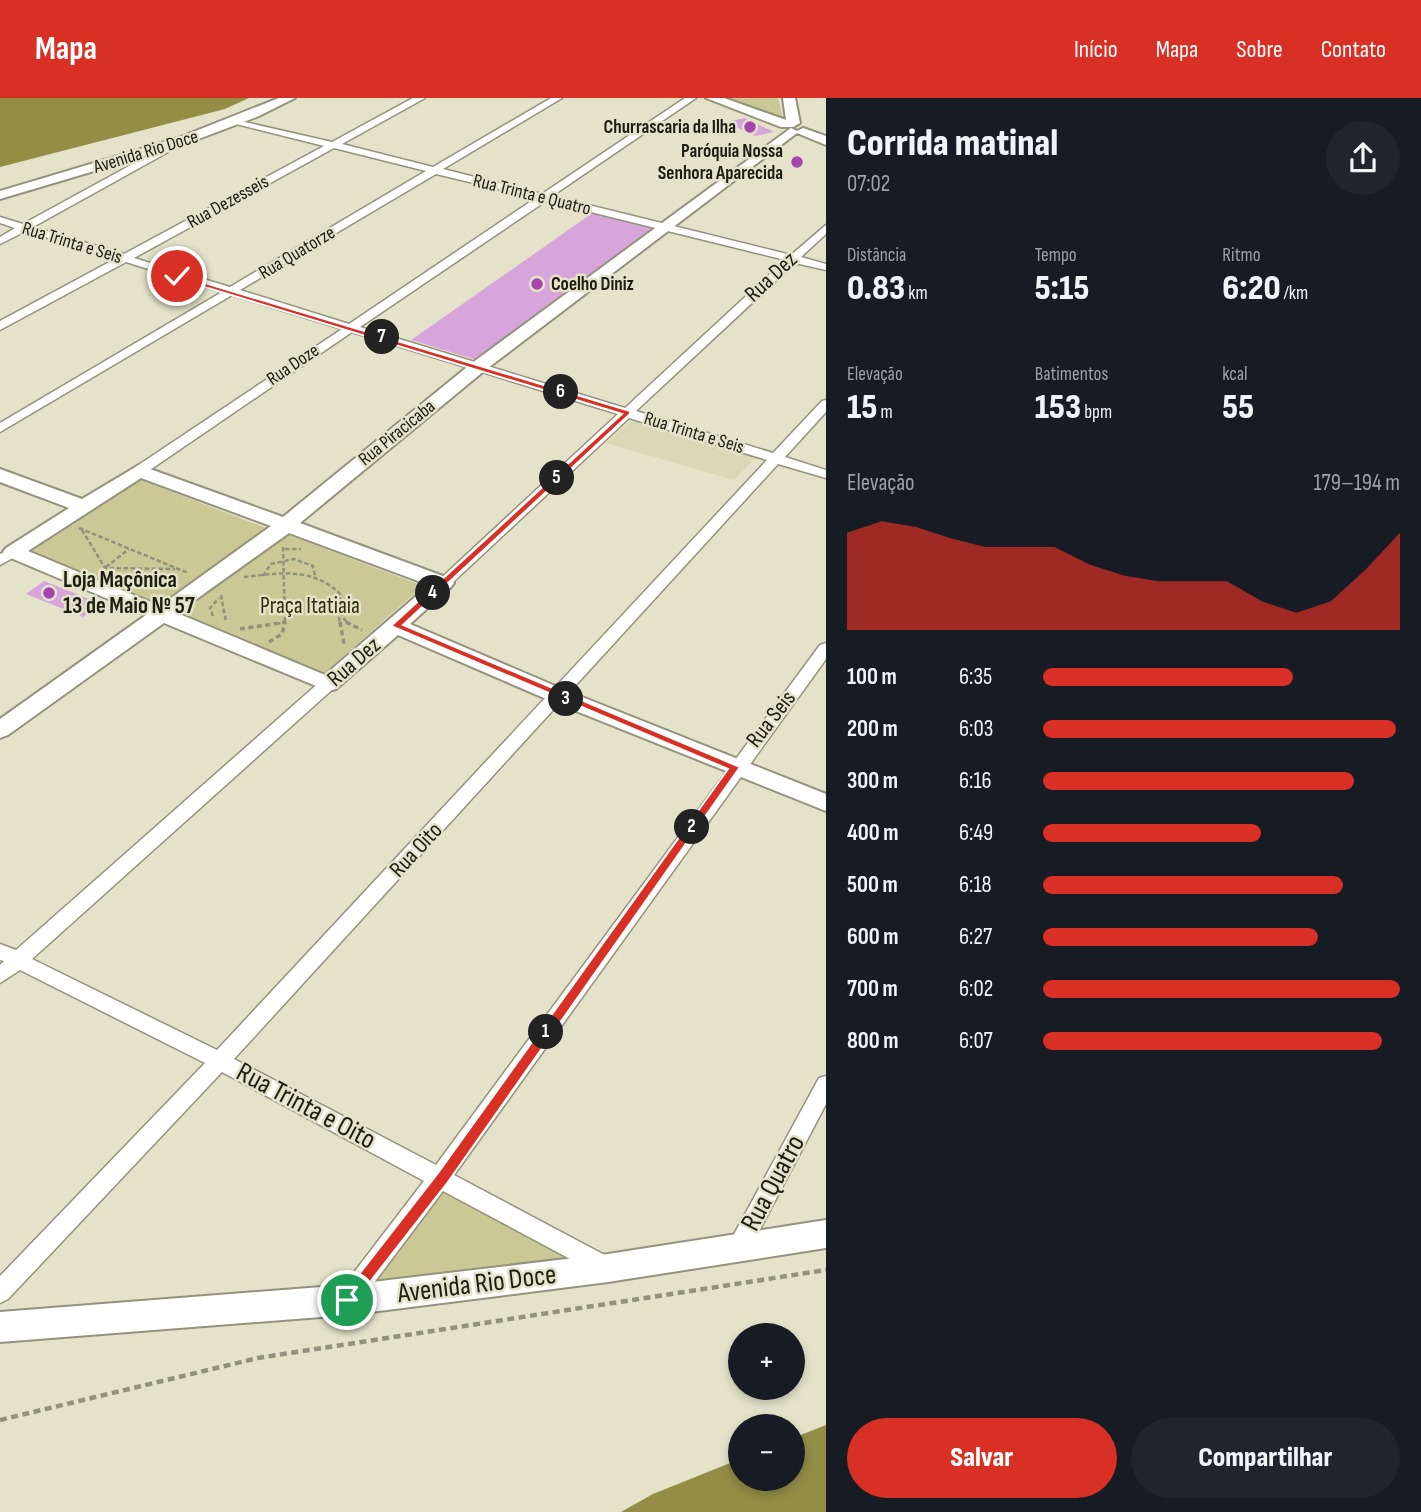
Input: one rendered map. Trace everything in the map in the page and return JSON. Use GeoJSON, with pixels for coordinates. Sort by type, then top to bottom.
{"type":"FeatureCollection","features":[{"type":"Feature","properties":{"kind":"street","name":"Avenida Rio Doce"},"geometry":{"type":"LineString","coordinates":[[0,195],[176,144],[239,122],[289,98]]}},
{"type":"Feature","properties":{"kind":"street","name":"Rua Dezesseis"},"geometry":{"type":"LineString","coordinates":[[0,326],[420,98]]}},
{"type":"Feature","properties":{"kind":"street","name":"Rua Quatorze"},"geometry":{"type":"LineString","coordinates":[[0,428],[557,98]]}},
{"type":"Feature","properties":{"kind":"street","name":"Rua Doze"},"geometry":{"type":"LineString","coordinates":[[7,557],[139,471],[691,98]]}},
{"type":"Feature","properties":{"kind":"street"},"geometry":{"type":"LineString","coordinates":[[712,98],[799,126],[826,141]]}},
{"type":"Feature","properties":{"kind":"street"},"geometry":{"type":"LineString","coordinates":[[789,98],[799,126]]}},
{"type":"Feature","properties":{"kind":"street","name":"Rua Trinta e Quatro"},"geometry":{"type":"LineString","coordinates":[[239,122],[826,267]]}},
{"type":"Feature","properties":{"kind":"street","name":"Rua Piracicaba"},"geometry":{"type":"LineString","coordinates":[[0,730],[161,614],[216,588],[478,367],[799,126]]}},
{"type":"Feature","properties":{"kind":"street"},"geometry":{"type":"LineString","coordinates":[[0,241],[176,144]]}},
{"type":"Feature","properties":{"kind":"street","name":"Rua Trinta e Seis"},"geometry":{"type":"LineString","coordinates":[[0,220],[826,474]]}},
{"type":"Feature","properties":{"kind":"street","name":"Rua Dez"},"geometry":{"type":"LineString","coordinates":[[0,976],[9,956],[396,626],[826,228]]}},
{"type":"Feature","properties":{"kind":"street","name":"Rua Oito"},"geometry":{"type":"LineString","coordinates":[[0,1292],[220,1061],[826,404]]}},
{"type":"Feature","properties":{"kind":"street"},"geometry":{"type":"LineString","coordinates":[[139,471],[283,532],[444,583]]}},
{"type":"Feature","properties":{"kind":"street"},"geometry":{"type":"LineString","coordinates":[[0,475],[82,506]]}},
{"type":"Feature","properties":{"kind":"street"},"geometry":{"type":"LineString","coordinates":[[7,557],[86,583],[328,684]]}},
{"type":"Feature","properties":{"kind":"street"},"geometry":{"type":"LineString","coordinates":[[396,626],[826,803]]}},
{"type":"Feature","properties":{"kind":"street","name":"Rua Seis"},"geometry":{"type":"LineString","coordinates":[[347,1300],[443,1178],[734,767],[826,648]]}},
{"type":"Feature","properties":{"kind":"street","name":"Rua Trinta e Oito"},"geometry":{"type":"LineString","coordinates":[[9,956],[220,1061],[608,1268]]}},
{"type":"Feature","properties":{"kind":"street","name":"Rua Quatro"},"geometry":{"type":"LineString","coordinates":[[740,1245],[826,1084]]}},
{"type":"Feature","properties":{"kind":"street","name":"Avenida Rio Doce"},"geometry":{"type":"LineString","coordinates":[[0,1327],[347,1300],[608,1268],[740,1245],[826,1234]]}},
{"type":"Feature","properties":{"kind":"path"},"geometry":{"type":"LineString","coordinates":[[61,520],[216,588],[228,631],[286,622]]}},
{"type":"Feature","properties":{"kind":"path"},"geometry":{"type":"LineString","coordinates":[[80,528],[104,568]]}},
{"type":"Feature","properties":{"kind":"path"},"geometry":{"type":"LineString","coordinates":[[262,645],[282,634],[286,622],[283,532]]}},
{"type":"Feature","properties":{"kind":"path"},"geometry":{"type":"LineString","coordinates":[[86,583],[129,549]]}},
{"type":"Feature","properties":{"kind":"path"},"geometry":{"type":"LineString","coordinates":[[277,550],[307,550]]}},
{"type":"Feature","properties":{"kind":"path"},"geometry":{"type":"LineString","coordinates":[[263,576],[271,564],[286,559],[306,562],[316,571],[315,576]]}},
{"type":"Feature","properties":{"kind":"path"},"geometry":{"type":"LineString","coordinates":[[104,568],[177,569]]}},
{"type":"Feature","properties":{"kind":"path"},"geometry":{"type":"LineString","coordinates":[[240,578],[286,573],[315,576],[329,582],[340,594],[339,615],[344,646]]}},
{"type":"Feature","properties":{"kind":"path"},"geometry":{"type":"LineString","coordinates":[[216,588],[210,612],[226,621]]}},
{"type":"Feature","properties":{"kind":"path"},"geometry":{"type":"LineString","coordinates":[[339,615],[349,625],[362,630]]}},
{"type":"Feature","properties":{"kind":"path"},"geometry":{"type":"LineString","coordinates":[[0,1419],[258,1358],[826,1270]]}},
{"type":"Feature","properties":{"kind":"shaded area"},"geometry":{"type":"Polygon","coordinates":[[[0,98],[249,98],[225,109],[0,167],[0,98]]]}},
{"type":"Feature","properties":{"kind":"shaded area"},"geometry":{"type":"Polygon","coordinates":[[[637,421],[756,457],[734,480],[606,443],[630,422],[637,421]]]}},
{"type":"Feature","properties":{"kind":"shaded area"},"geometry":{"type":"Polygon","coordinates":[[[826,1425],[826,1512],[621,1512],[653,1494],[728,1464],[728,1491],[805,1491],[805,1433],[826,1425]]]}},
{"type":"Feature","properties":{"kind":"green space"},"geometry":{"type":"Polygon","coordinates":[[[725,98],[778,98],[783,118],[777,119],[725,98]]]}},
{"type":"Feature","properties":{"kind":"green space","name":"Praça Itatiaia"},"geometry":{"type":"Polygon","coordinates":[[[140,480],[266,528],[160,608],[29,553],[140,480]]]}},
{"type":"Feature","properties":{"kind":"green space","name":"Praça Itatiaia"},"geometry":{"type":"Polygon","coordinates":[[[284,533],[423,586],[322,675],[177,614],[284,533]]]}},
{"type":"Feature","properties":{"kind":"green space"},"geometry":{"type":"Polygon","coordinates":[[[443,1178],[608,1268],[347,1300],[443,1178]]]}},
{"type":"Feature","properties":{"kind":"building","name":"Churrascaria da Ilha"},"geometry":{"type":"Polygon","coordinates":[[[745,118],[774,132],[755,136],[726,122],[745,118]]]}},
{"type":"Feature","properties":{"kind":"building","name":"Coelho Diniz"},"geometry":{"type":"Polygon","coordinates":[[[594,212],[657,228],[480,361],[411,340],[594,212]]]}},
{"type":"Feature","properties":{"kind":"building"},"geometry":{"type":"Polygon","coordinates":[[[44,581],[101,604],[83,617],[26,594],[44,581]]]}},
{"type":"Feature","properties":{"kind":"place","name":"Churrascaria da Ilha"},"geometry":{"type":"Point","coordinates":[750,127]}},
{"type":"Feature","properties":{"kind":"place","name":"Paróquia Nossa Senhora Aparecida"},"geometry":{"type":"Point","coordinates":[797,162]}},
{"type":"Feature","properties":{"kind":"place","name":"Coelho Diniz"},"geometry":{"type":"Point","coordinates":[537,284]}},
{"type":"Feature","properties":{"kind":"place","name":"Loja Maçônica 13 de Maio Nº 57"},"geometry":{"type":"Point","coordinates":[49,593]}},
{"type":"Feature","properties":{"kind":"route"},"geometry":{"type":"LineString","coordinates":[[177,276],[627,413],[396,626],[734,767],[443,1178],[347,1300]]}}]}
